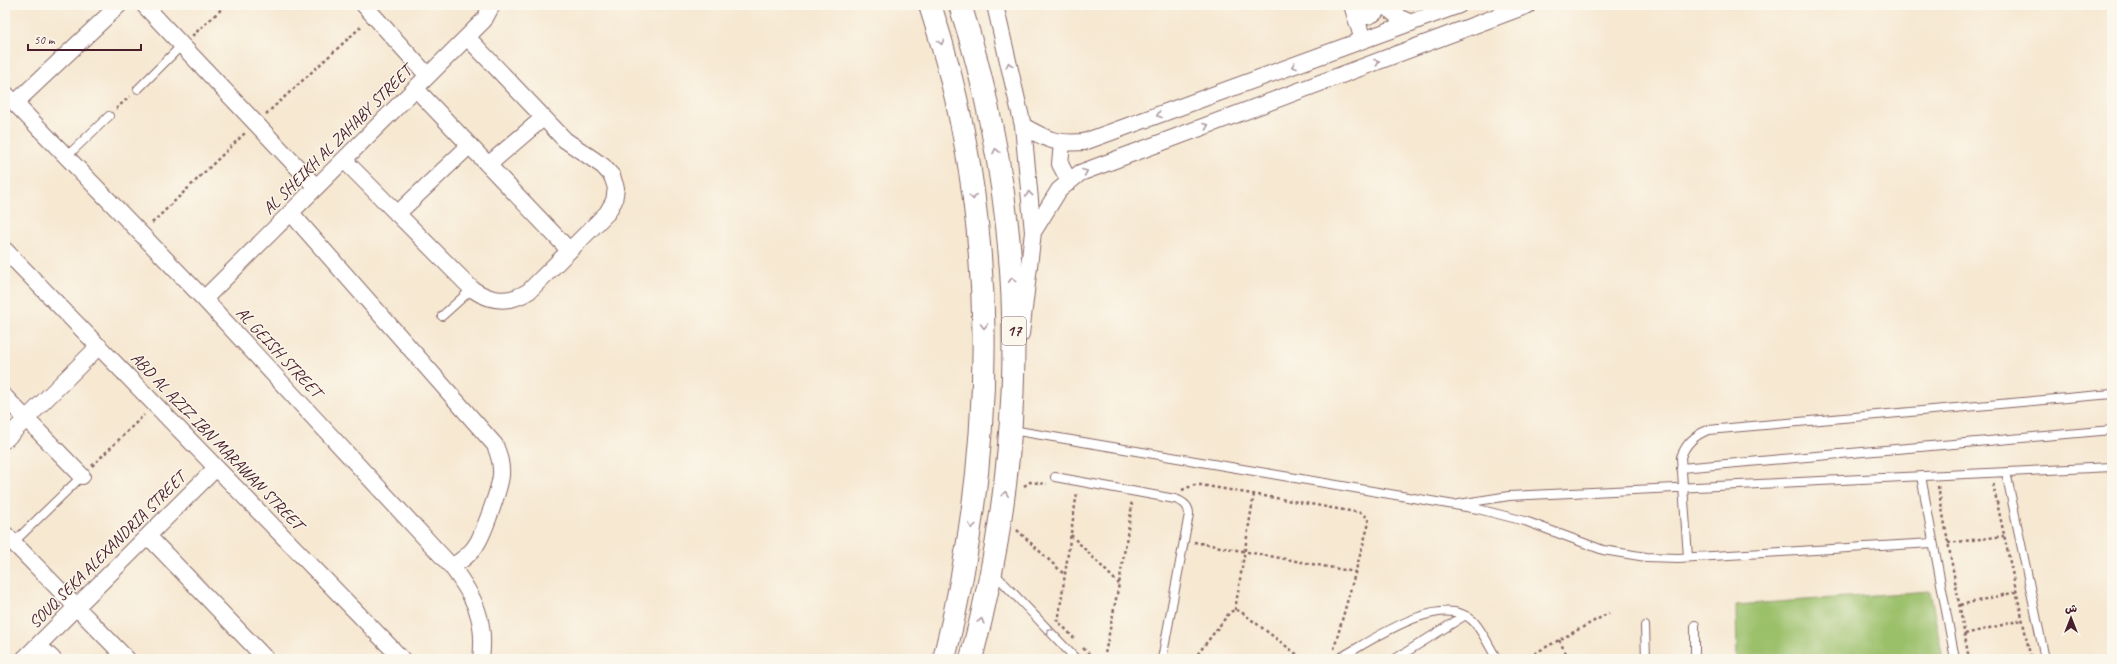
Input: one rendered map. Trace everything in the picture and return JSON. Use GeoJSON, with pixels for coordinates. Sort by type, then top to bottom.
{"type":"FeatureCollection","features":[{"type":"Feature","properties":{"kind":"highway","name":"17"},"geometry":{"type":"LineString","coordinates":[[930,5],[956,98],[969,170],[979,242],[984,315],[984,389],[980,462],[971,534],[957,606],[944,659]]}},
{"type":"Feature","properties":{"kind":"highway","name":"17"},"geometry":{"type":"LineString","coordinates":[[960,5],[983,88],[1000,168],[1009,235],[1014,310],[1014,385],[1011,430],[1000,527],[992,571],[971,659]]}},
{"type":"Feature","properties":{"kind":"street"},"geometry":{"type":"LineString","coordinates":[[10,98],[118,5]]}},
{"type":"Feature","properties":{"kind":"street"},"geometry":{"type":"LineString","coordinates":[[144,5],[316,187]]}},
{"type":"Feature","properties":{"kind":"street"},"geometry":{"type":"LineString","coordinates":[[364,5],[428,76]]}},
{"type":"Feature","properties":{"kind":"street","name":"AL SHEIKH AL ZAHABY STREET"},"geometry":{"type":"LineString","coordinates":[[204,299],[468,37],[484,20],[492,5]]}},
{"type":"Feature","properties":{"kind":"street"},"geometry":{"type":"LineString","coordinates":[[995,5],[1023,126],[1033,232],[1014,385]]}},
{"type":"Feature","properties":{"kind":"street"},"geometry":{"type":"LineString","coordinates":[[1353,8],[1365,16],[1376,12],[1380,5]]}},
{"type":"Feature","properties":{"kind":"street"},"geometry":{"type":"LineString","coordinates":[[1384,5],[1400,18],[1411,23]]}},
{"type":"Feature","properties":{"kind":"street"},"geometry":{"type":"LineString","coordinates":[[1023,126],[1050,141],[1062,144],[1084,142],[1459,5]]}},
{"type":"Feature","properties":{"kind":"street"},"geometry":{"type":"LineString","coordinates":[[1033,232],[1059,190],[1080,173],[1528,5]]}},
{"type":"Feature","properties":{"kind":"street"},"geometry":{"type":"LineString","coordinates":[[1353,8],[1363,40]]}},
{"type":"Feature","properties":{"kind":"street"},"geometry":{"type":"LineString","coordinates":[[344,160],[472,289],[482,296],[494,300],[506,301],[518,298],[529,291],[607,213],[614,202],[616,188],[612,176],[603,166],[565,140],[468,37]]}},
{"type":"Feature","properties":{"kind":"street"},"geometry":{"type":"LineString","coordinates":[[416,89],[569,250]]}},
{"type":"Feature","properties":{"kind":"street","name":"AL GEISH STREET"},"geometry":{"type":"LineString","coordinates":[[10,98],[204,299],[452,567],[470,591],[480,615],[483,641],[481,659]]}},
{"type":"Feature","properties":{"kind":"street"},"geometry":{"type":"LineString","coordinates":[[488,165],[543,118]]}},
{"type":"Feature","properties":{"kind":"street"},"geometry":{"type":"LineString","coordinates":[[1062,144],[1059,157],[1060,164],[1069,181]]}},
{"type":"Feature","properties":{"kind":"street"},"geometry":{"type":"LineString","coordinates":[[397,214],[469,146]]}},
{"type":"Feature","properties":{"kind":"street"},"geometry":{"type":"LineString","coordinates":[[291,212],[495,445],[501,460],[501,476],[485,526],[474,547],[466,557],[452,567]]}},
{"type":"Feature","properties":{"kind":"street","name":"ABD AL AZIZ IBN MARAWAN STREET"},"geometry":{"type":"LineString","coordinates":[[5,250],[402,659]]}},
{"type":"Feature","properties":{"kind":"street"},"geometry":{"type":"LineString","coordinates":[[5,440],[99,346]]}},
{"type":"Feature","properties":{"kind":"street"},"geometry":{"type":"LineString","coordinates":[[5,397],[82,476]]}},
{"type":"Feature","properties":{"kind":"street","name":"SOUQ SEKA ALEXANDRIA STREET"},"geometry":{"type":"LineString","coordinates":[[24,659],[216,468]]}},
{"type":"Feature","properties":{"kind":"street"},"geometry":{"type":"LineString","coordinates":[[148,536],[266,659]]}},
{"type":"Feature","properties":{"kind":"street"},"geometry":{"type":"LineString","coordinates":[[9,539],[128,659]]}},
{"type":"Feature","properties":{"kind":"street"},"geometry":{"type":"LineString","coordinates":[[38,645],[53,659]]}},
{"type":"Feature","properties":{"kind":"lane"},"geometry":{"type":"LineString","coordinates":[[138,88],[182,45]]}},
{"type":"Feature","properties":{"kind":"lane"},"geometry":{"type":"LineString","coordinates":[[66,157],[109,116]]}},
{"type":"Feature","properties":{"kind":"lane"},"geometry":{"type":"LineString","coordinates":[[442,316],[472,289]]}},
{"type":"Feature","properties":{"kind":"lane"},"geometry":{"type":"LineString","coordinates":[[1688,557],[1680,457],[1684,449],[1694,437],[1708,430],[2112,394]]}},
{"type":"Feature","properties":{"kind":"lane"},"geometry":{"type":"LineString","coordinates":[[1011,430],[1478,509],[1525,521],[1603,550],[1646,557],[1688,557],[1932,543]]}},
{"type":"Feature","properties":{"kind":"lane"},"geometry":{"type":"LineString","coordinates":[[1681,468],[2112,430]]}},
{"type":"Feature","properties":{"kind":"lane"},"geometry":{"type":"LineString","coordinates":[[1454,505],[1509,496],[1683,489],[2112,466]]}},
{"type":"Feature","properties":{"kind":"lane"},"geometry":{"type":"LineString","coordinates":[[2006,472],[2044,659]]}},
{"type":"Feature","properties":{"kind":"lane"},"geometry":{"type":"LineString","coordinates":[[9,539],[82,476]]}},
{"type":"Feature","properties":{"kind":"lane"},"geometry":{"type":"LineString","coordinates":[[1921,476],[1932,543],[1955,659]]}},
{"type":"Feature","properties":{"kind":"lane"},"geometry":{"type":"LineString","coordinates":[[1055,477],[1175,499],[1184,503],[1189,510],[1185,540],[1162,659]]}},
{"type":"Feature","properties":{"kind":"lane"},"geometry":{"type":"LineString","coordinates":[[992,571],[1076,659]]}},
{"type":"Feature","properties":{"kind":"lane"},"geometry":{"type":"LineString","coordinates":[[1336,655],[1421,615],[1447,612],[1464,616],[1472,621],[1497,659]]}},
{"type":"Feature","properties":{"kind":"lane"},"geometry":{"type":"LineString","coordinates":[[1395,659],[1464,616]]}},
{"type":"Feature","properties":{"kind":"lane"},"geometry":{"type":"LineString","coordinates":[[1695,625],[1695,659]]}},
{"type":"Feature","properties":{"kind":"lane"},"geometry":{"type":"LineString","coordinates":[[1645,626],[1646,659]]}},
{"type":"Feature","properties":{"kind":"path"},"geometry":{"type":"LineString","coordinates":[[182,45],[226,5]]}},
{"type":"Feature","properties":{"kind":"path"},"geometry":{"type":"LineString","coordinates":[[109,116],[138,88]]}},
{"type":"Feature","properties":{"kind":"path"},"geometry":{"type":"LineString","coordinates":[[82,476],[155,404]]}},
{"type":"Feature","properties":{"kind":"path"},"geometry":{"type":"LineString","coordinates":[[1991,473],[2031,659]]}},
{"type":"Feature","properties":{"kind":"path"},"geometry":{"type":"LineString","coordinates":[[1936,476],[1970,659]]}},
{"type":"Feature","properties":{"kind":"path"},"geometry":{"type":"LineString","coordinates":[[1023,487],[1030,482],[1049,485]]}},
{"type":"Feature","properties":{"kind":"path"},"geometry":{"type":"LineString","coordinates":[[1056,638],[1078,482]]}},
{"type":"Feature","properties":{"kind":"path"},"geometry":{"type":"LineString","coordinates":[[1175,499],[1183,490],[1194,485],[1365,514],[1369,524],[1355,572],[1336,655]]}},
{"type":"Feature","properties":{"kind":"path"},"geometry":{"type":"LineString","coordinates":[[1070,489],[1084,492]]}},
{"type":"Feature","properties":{"kind":"path"},"geometry":{"type":"LineString","coordinates":[[1235,610],[1254,494]]}},
{"type":"Feature","properties":{"kind":"path"},"geometry":{"type":"LineString","coordinates":[[1104,659],[1120,584],[1132,505],[1128,501]]}},
{"type":"Feature","properties":{"kind":"path"},"geometry":{"type":"LineString","coordinates":[[1015,537],[1018,522]]}},
{"type":"Feature","properties":{"kind":"path"},"geometry":{"type":"LineString","coordinates":[[1016,529],[1065,575]]}},
{"type":"Feature","properties":{"kind":"path"},"geometry":{"type":"LineString","coordinates":[[1071,535],[1120,584]]}},
{"type":"Feature","properties":{"kind":"path"},"geometry":{"type":"LineString","coordinates":[[1948,543],[2004,536]]}},
{"type":"Feature","properties":{"kind":"path"},"geometry":{"type":"LineString","coordinates":[[1185,540],[1355,572]]}},
{"type":"Feature","properties":{"kind":"path"},"geometry":{"type":"LineString","coordinates":[[1960,605],[2016,592]]}},
{"type":"Feature","properties":{"kind":"path"},"geometry":{"type":"LineString","coordinates":[[1194,659],[1230,612],[1235,610],[1240,611],[1303,659]]}},
{"type":"Feature","properties":{"kind":"path"},"geometry":{"type":"LineString","coordinates":[[1524,659],[1609,613]]}},
{"type":"Feature","properties":{"kind":"path"},"geometry":{"type":"LineString","coordinates":[[1053,616],[1094,659]]}},
{"type":"Feature","properties":{"kind":"path"},"geometry":{"type":"LineString","coordinates":[[1965,634],[2022,620]]}},
{"type":"Feature","properties":{"kind":"path"},"geometry":{"type":"LineString","coordinates":[[1559,640],[1569,659]]}},
{"type":"Feature","properties":{"kind":"green space"},"geometry":{"type":"Polygon","coordinates":[[[1930,591],[1943,659],[1737,659],[1736,605],[1930,591]]]}}]}
